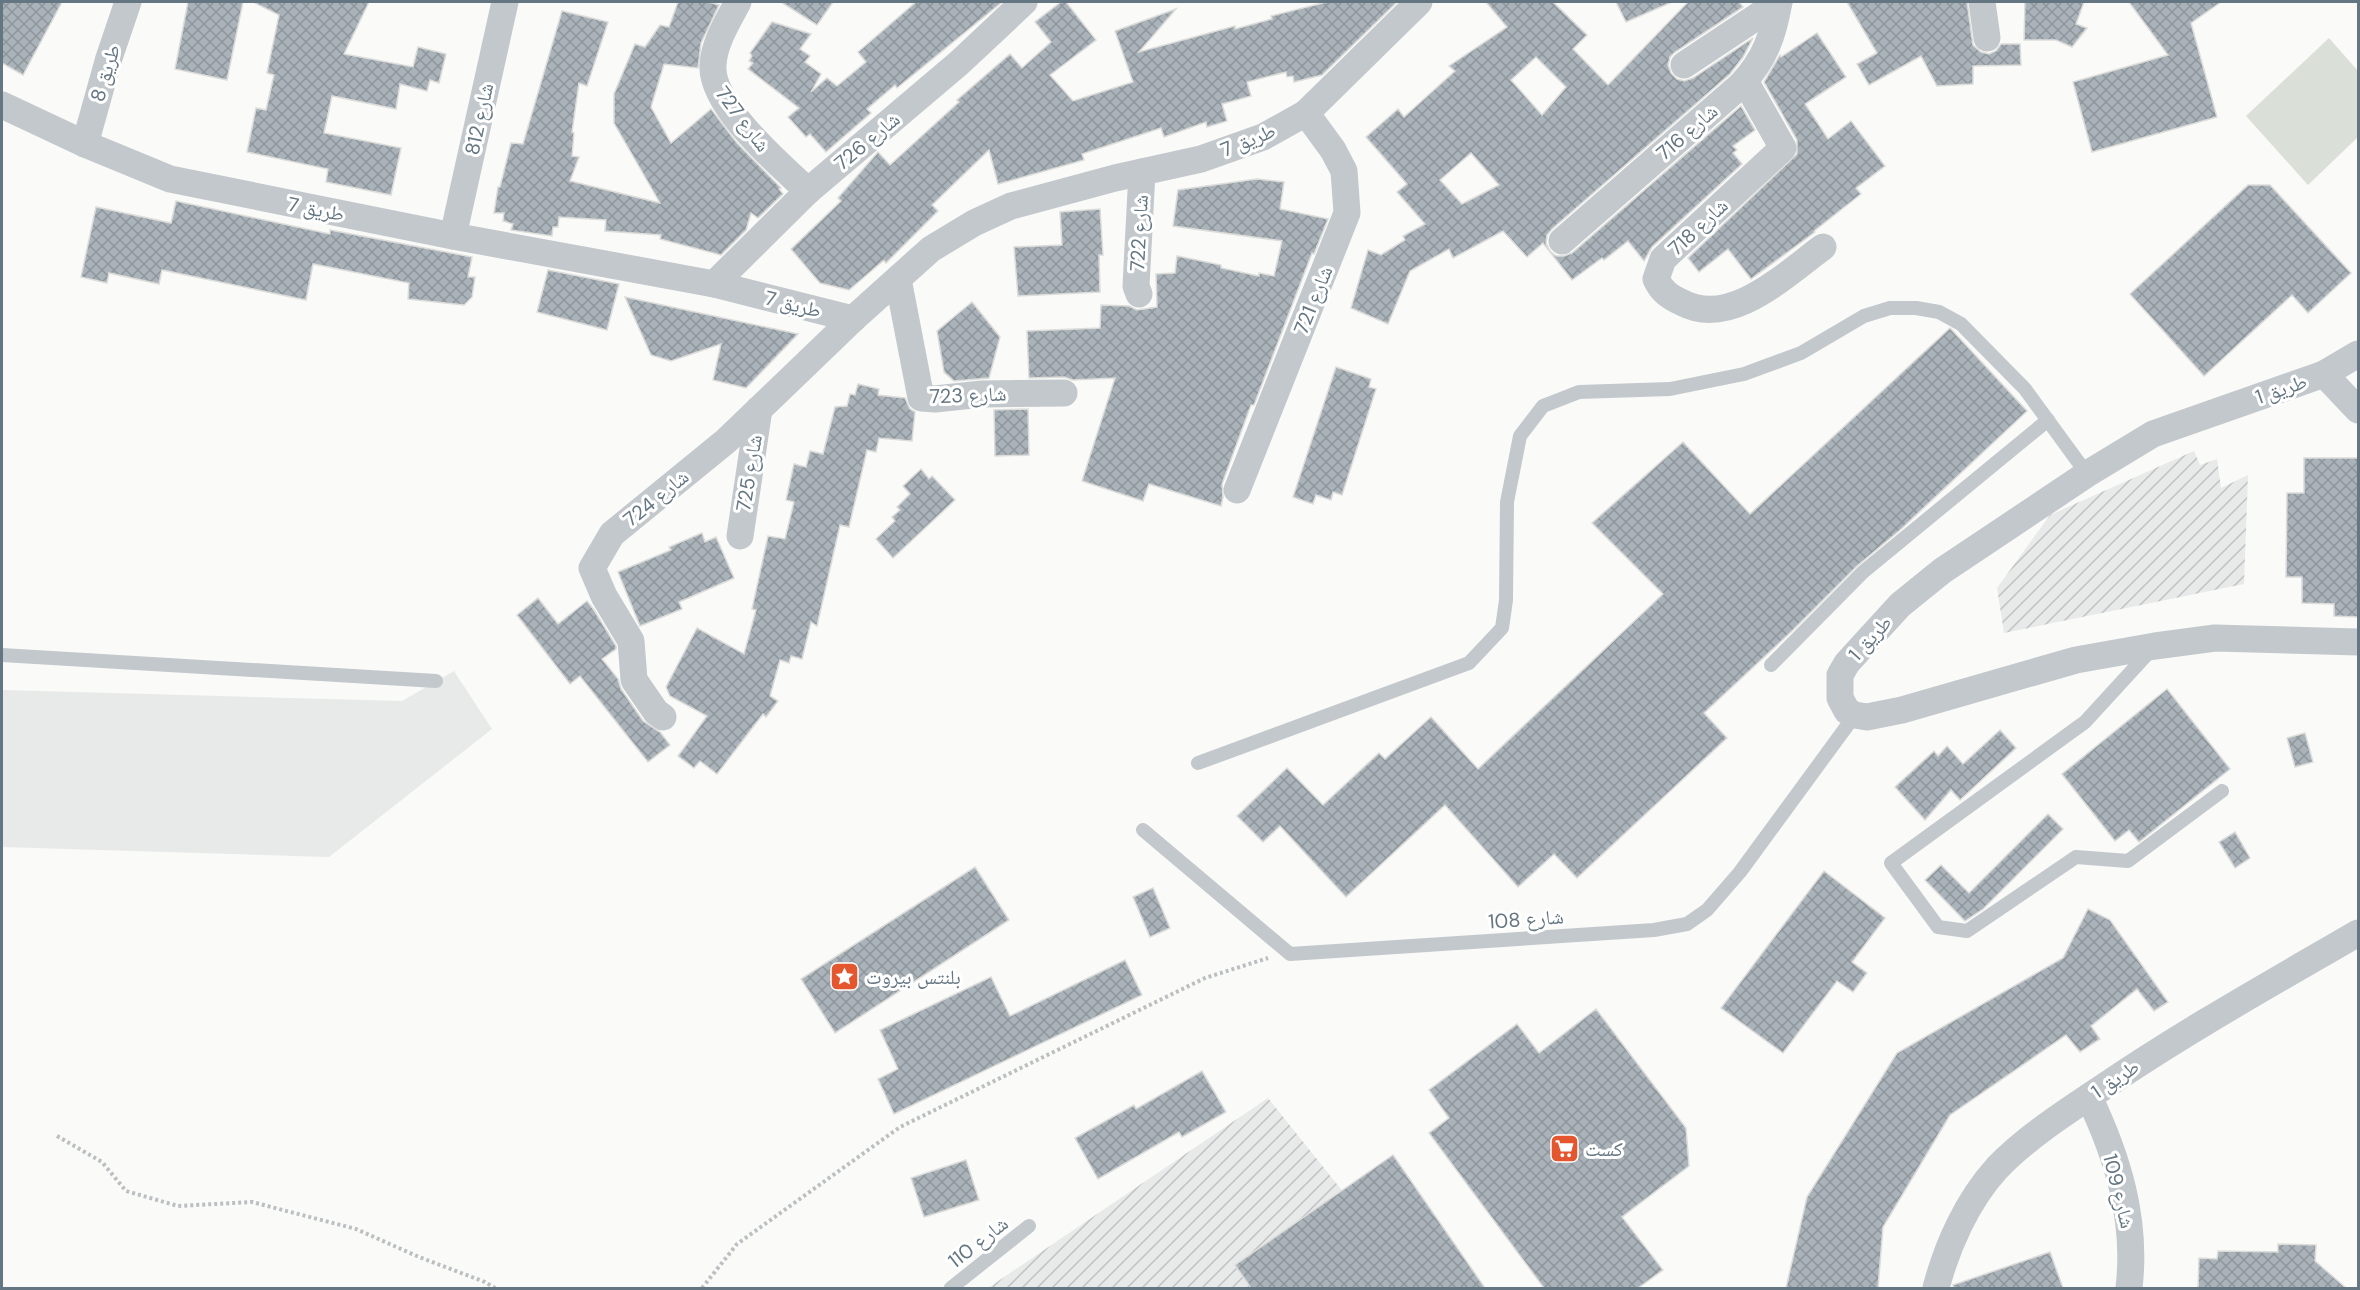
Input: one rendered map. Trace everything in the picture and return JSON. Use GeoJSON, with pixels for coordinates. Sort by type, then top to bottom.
{"type":"FeatureCollection","features":[{"type":"Feature","properties":{"kind":"street","name":"طريق 8"},"geometry":{"type":"LineString","coordinates":[[85,144],[109,58],[128,2]]}},
{"type":"Feature","properties":{"kind":"street","name":"شارع 812"},"geometry":{"type":"LineString","coordinates":[[453,236],[505,2]]}},
{"type":"Feature","properties":{"kind":"street","name":"شارع 727"},"geometry":{"type":"LineString","coordinates":[[738,2],[714,56],[714,80],[727,104],[759,146],[808,191]]}},
{"type":"Feature","properties":{"kind":"street","name":"شارع 726"},"geometry":{"type":"LineString","coordinates":[[714,284],[808,191],[959,63],[1024,2]]}},
{"type":"Feature","properties":{"kind":"street","name":"7 طريق"},"geometry":{"type":"LineString","coordinates":[[2,105],[85,144],[171,179],[453,236],[714,284],[853,319],[931,249],[974,223],[1011,206],[1142,171],[1201,159],[1263,137],[1306,113],[1419,2]]}},
{"type":"Feature","properties":{"kind":"street"},"geometry":{"type":"LineString","coordinates":[[1684,65],[1779,2]]}},
{"type":"Feature","properties":{"kind":"street","name":"شارع 716"},"geometry":{"type":"LineString","coordinates":[[1562,241],[1755,70],[1765,54],[1779,2]]}},
{"type":"Feature","properties":{"kind":"street"},"geometry":{"type":"LineString","coordinates":[[1982,2],[1987,38]]}},
{"type":"Feature","properties":{"kind":"street","name":"شارع 718"},"geometry":{"type":"LineString","coordinates":[[1745,81],[1783,148],[1663,259],[1656,279],[1661,290],[1695,309],[1715,310],[1757,296],[1823,248]]}},
{"type":"Feature","properties":{"kind":"street","name":"شارع 721"},"geometry":{"type":"LineString","coordinates":[[1237,490],[1347,213],[1344,171],[1333,150],[1306,113]]}},
{"type":"Feature","properties":{"kind":"street","name":"شارع 722"},"geometry":{"type":"LineString","coordinates":[[1139,294],[1136,286],[1142,171]]}},
{"type":"Feature","properties":{"kind":"street","name":"شارع 723"},"geometry":{"type":"LineString","coordinates":[[898,279],[921,398],[935,399],[982,394],[1064,393]]}},
{"type":"Feature","properties":{"kind":"street","name":"شارع 724"},"geometry":{"type":"LineString","coordinates":[[663,717],[656,712],[634,681],[631,641],[604,596],[592,568],[612,534],[726,441],[853,319]]}},
{"type":"Feature","properties":{"kind":"street","name":"طريق 1"},"geometry":{"type":"LineString","coordinates":[[1855,715],[1846,711],[1840,698],[1840,675],[1847,663],[1900,605],[1942,571],[2087,474],[2152,434],[2325,374],[2358,354]]}},
{"type":"Feature","properties":{"kind":"street"},"geometry":{"type":"LineString","coordinates":[[2325,374],[2358,410]]}},
{"type":"Feature","properties":{"kind":"street","name":"شارع 725"},"geometry":{"type":"LineString","coordinates":[[740,536],[759,409]]}},
{"type":"Feature","properties":{"kind":"street"},"geometry":{"type":"LineString","coordinates":[[1855,715],[1867,717],[1882,715],[2076,660],[2155,646],[2215,638],[2358,642]]}},
{"type":"Feature","properties":{"kind":"street","name":"طريق 1"},"geometry":{"type":"LineString","coordinates":[[1936,1288],[1947,1251],[1961,1223],[1997,1168],[2041,1131],[2146,1058],[2358,933]]}},
{"type":"Feature","properties":{"kind":"street","name":"شارع 109"},"geometry":{"type":"LineString","coordinates":[[2089,1097],[2102,1124],[2130,1220],[2132,1260],[2129,1288]]}},
{"type":"Feature","properties":{"kind":"lane"},"geometry":{"type":"LineString","coordinates":[[1198,763],[1469,663],[1502,628],[1506,600],[1507,502],[1520,436],[1543,406],[1579,392],[1670,389],[1744,374],[1801,353],[1864,316],[1890,308],[1916,308],[1939,312],[1961,324],[2025,389],[2087,474]]}},
{"type":"Feature","properties":{"kind":"lane"},"geometry":{"type":"LineString","coordinates":[[1771,665],[1863,572],[2048,420]]}},
{"type":"Feature","properties":{"kind":"lane"},"geometry":{"type":"LineString","coordinates":[[2155,646],[2085,722],[1891,863],[1938,927],[1967,931],[2076,857],[2128,861],[2222,791]]}},
{"type":"Feature","properties":{"kind":"lane"},"geometry":{"type":"LineString","coordinates":[[2,655],[436,681]]}},
{"type":"Feature","properties":{"kind":"lane","name":"شارع 108"},"geometry":{"type":"LineString","coordinates":[[1290,954],[1654,930],[1687,924],[1707,910],[1740,872],[1855,715]]}},
{"type":"Feature","properties":{"kind":"lane"},"geometry":{"type":"LineString","coordinates":[[1143,830],[1290,954]]}},
{"type":"Feature","properties":{"kind":"lane","name":"شارع 110"},"geometry":{"type":"LineString","coordinates":[[951,1288],[1029,1226]]}},
{"type":"Feature","properties":{"kind":"path"},"geometry":{"type":"LineString","coordinates":[[702,1288],[737,1245],[900,1127],[1205,978],[1260,959],[1290,954]]}},
{"type":"Feature","properties":{"kind":"path"},"geometry":{"type":"LineString","coordinates":[[57,1136],[102,1162],[126,1191],[178,1206],[252,1202],[356,1229],[495,1288]]}},
{"type":"Feature","properties":{"kind":"shaded area"},"geometry":{"type":"Polygon","coordinates":[[[2329,38],[2358,71],[2358,137],[2308,185],[2246,116],[2329,38]]]}},
{"type":"Feature","properties":{"kind":"shaded area"},"geometry":{"type":"Polygon","coordinates":[[[2194,451],[2200,465],[2217,459],[2221,488],[2248,475],[2244,584],[2004,633],[1997,588],[2050,515],[2194,451]]]}},
{"type":"Feature","properties":{"kind":"shaded area"},"geometry":{"type":"Polygon","coordinates":[[[454,671],[492,729],[329,857],[2,847],[2,690],[402,701],[454,671]]]}},
{"type":"Feature","properties":{"kind":"shaded area"},"geometry":{"type":"Polygon","coordinates":[[[1268,1098],[1420,1288],[988,1288],[1268,1098]]]}},
{"type":"Feature","properties":{"kind":"building"},"geometry":{"type":"Polygon","coordinates":[[[2,2],[62,2],[23,75],[2,63],[2,2]]]}},
{"type":"Feature","properties":{"kind":"building"},"geometry":{"type":"Polygon","coordinates":[[[188,2],[243,2],[227,80],[175,69],[188,2]]]}},
{"type":"Feature","properties":{"kind":"building"},"geometry":{"type":"Polygon","coordinates":[[[253,2],[369,2],[344,54],[413,67],[418,47],[446,54],[439,83],[430,80],[427,91],[400,84],[396,109],[332,96],[324,133],[401,148],[391,195],[326,182],[328,169],[247,152],[256,108],[266,110],[274,75],[267,73],[279,15],[253,2]]]}},
{"type":"Feature","properties":{"kind":"building"},"geometry":{"type":"Polygon","coordinates":[[[678,2],[708,2],[719,5],[701,43],[698,68],[664,64],[651,107],[671,143],[711,109],[737,143],[781,188],[779,189],[783,194],[758,218],[751,213],[746,230],[721,255],[660,239],[661,235],[605,231],[606,220],[559,217],[558,227],[553,227],[552,236],[511,230],[513,224],[503,221],[504,213],[494,213],[498,187],[500,187],[511,143],[523,144],[562,11],[608,22],[587,86],[579,83],[572,132],[574,133],[572,156],[579,157],[570,181],[660,203],[614,123],[614,94],[635,44],[645,47],[660,25],[669,27],[678,2]]]}},
{"type":"Feature","properties":{"kind":"building"},"geometry":{"type":"Polygon","coordinates":[[[781,2],[833,2],[817,25],[781,2]]]}},
{"type":"Feature","properties":{"kind":"building"},"geometry":{"type":"Polygon","coordinates":[[[916,2],[1002,2],[897,88],[895,85],[867,109],[871,113],[826,152],[810,134],[806,137],[788,117],[799,108],[748,69],[753,63],[749,61],[752,56],[750,53],[772,22],[811,34],[800,49],[810,56],[805,62],[821,74],[811,92],[827,78],[837,86],[866,62],[858,52],[916,2]]]}},
{"type":"Feature","properties":{"kind":"building"},"geometry":{"type":"Polygon","coordinates":[[[1061,2],[1066,2],[1096,40],[1050,75],[1073,101],[1133,82],[1115,31],[1176,9],[1139,52],[1235,26],[1235,29],[1272,19],[1271,16],[1327,2],[1397,2],[1322,75],[1294,82],[1293,76],[1287,77],[1286,72],[1247,82],[1251,96],[1222,104],[1227,121],[1207,127],[1206,122],[1164,137],[1161,128],[1082,154],[1084,160],[998,184],[989,150],[932,205],[938,211],[886,263],[884,260],[849,290],[820,283],[791,249],[841,201],[838,198],[878,152],[890,165],[959,102],[957,100],[1010,54],[1022,68],[1051,42],[1035,22],[1061,2]]]}},
{"type":"Feature","properties":{"kind":"building"},"geometry":{"type":"Polygon","coordinates":[[[1486,2],[1553,2],[1587,35],[1573,49],[1608,85],[1688,2],[1739,2],[1743,7],[1670,57],[1668,65],[1671,73],[1677,79],[1684,81],[1693,78],[1753,38],[1743,57],[1730,74],[1552,229],[1547,235],[1546,243],[1556,256],[1572,253],[1741,106],[1755,130],[1733,146],[1737,150],[1733,153],[1742,164],[1652,247],[1644,261],[1628,241],[1604,260],[1602,258],[1572,280],[1543,243],[1527,257],[1503,231],[1453,258],[1449,249],[1410,271],[1388,324],[1351,308],[1368,250],[1381,255],[1405,240],[1403,236],[1425,224],[1397,192],[1407,184],[1366,137],[1398,109],[1404,117],[1455,71],[1449,66],[1507,27],[1486,2]],[[1536,57],[1511,80],[1542,115],[1566,87],[1536,57]],[[1471,153],[1440,180],[1462,204],[1499,185],[1471,153]]]}},
{"type":"Feature","properties":{"kind":"building"},"geometry":{"type":"Polygon","coordinates":[[[1616,2],[1672,2],[1626,22],[1616,2]]]}},
{"type":"Feature","properties":{"kind":"building"},"geometry":{"type":"Polygon","coordinates":[[[1847,2],[1967,2],[1973,45],[1981,52],[1989,54],[1996,51],[2001,44],[2020,44],[2021,65],[1973,66],[1973,84],[1937,86],[1921,56],[1869,85],[1857,64],[1877,53],[1847,2]]]}},
{"type":"Feature","properties":{"kind":"building"},"geometry":{"type":"Polygon","coordinates":[[[2025,2],[2084,2],[2076,24],[2087,28],[2072,47],[2056,40],[2024,40],[2025,2]]]}},
{"type":"Feature","properties":{"kind":"building"},"geometry":{"type":"Polygon","coordinates":[[[2129,2],[2221,2],[2191,23],[2217,117],[2092,152],[2073,82],[2168,55],[2129,2]]]}},
{"type":"Feature","properties":{"kind":"building"},"geometry":{"type":"Polygon","coordinates":[[[1817,33],[1846,77],[1805,104],[1828,139],[1851,121],[1885,166],[1856,188],[1861,194],[1815,232],[1751,279],[1728,249],[1699,272],[1688,258],[1797,154],[1797,140],[1764,82],[1780,55],[1781,57],[1817,33]]]}},
{"type":"Feature","properties":{"kind":"building"},"geometry":{"type":"Polygon","coordinates":[[[1257,179],[1284,182],[1280,209],[1328,219],[1314,254],[1312,253],[1254,405],[1251,405],[1222,484],[1221,506],[1149,484],[1143,501],[1082,481],[1115,378],[1073,380],[1064,377],[1029,378],[1027,331],[1100,328],[1101,305],[1129,306],[1137,310],[1157,307],[1156,274],[1175,273],[1177,256],[1259,276],[1259,273],[1274,276],[1282,241],[1173,226],[1178,190],[1257,179]]]}},
{"type":"Feature","properties":{"kind":"building"},"geometry":{"type":"Polygon","coordinates":[[[2248,185],[2270,185],[2351,273],[2308,313],[2292,295],[2204,376],[2130,294],[2248,185]]]}},
{"type":"Feature","properties":{"kind":"building"},"geometry":{"type":"Polygon","coordinates":[[[176,201],[330,234],[330,230],[472,257],[468,277],[475,277],[472,297],[464,305],[408,299],[409,283],[313,264],[306,300],[162,270],[159,284],[109,273],[107,283],[81,277],[96,207],[171,223],[176,201]]]}},
{"type":"Feature","properties":{"kind":"building"},"geometry":{"type":"Polygon","coordinates":[[[1100,209],[1103,255],[1099,255],[1100,292],[1018,296],[1014,247],[1062,245],[1060,212],[1100,209]]]}},
{"type":"Feature","properties":{"kind":"building"},"geometry":{"type":"Polygon","coordinates":[[[548,270],[619,284],[607,330],[537,312],[548,270]]]}},
{"type":"Feature","properties":{"kind":"building"},"geometry":{"type":"Polygon","coordinates":[[[625,297],[798,334],[746,388],[713,380],[721,344],[671,361],[651,355],[625,297]]]}},
{"type":"Feature","properties":{"kind":"building"},"geometry":{"type":"Polygon","coordinates":[[[972,302],[1000,337],[989,378],[954,381],[944,372],[937,331],[972,302]]]}},
{"type":"Feature","properties":{"kind":"building"},"geometry":{"type":"Polygon","coordinates":[[[1950,328],[2027,411],[1900,530],[1857,566],[1792,631],[1704,713],[1727,738],[1577,878],[1554,854],[1518,887],[1445,805],[1346,897],[1280,826],[1263,842],[1237,816],[1287,768],[1323,805],[1379,753],[1385,759],[1431,717],[1478,769],[1663,594],[1592,523],[1683,442],[1750,514],[1950,328]]]}},
{"type":"Feature","properties":{"kind":"building"},"geometry":{"type":"Polygon","coordinates":[[[1336,367],[1371,379],[1369,387],[1376,389],[1342,495],[1333,492],[1331,500],[1316,495],[1313,504],[1293,497],[1336,367]]]}},
{"type":"Feature","properties":{"kind":"building"},"geometry":{"type":"Polygon","coordinates":[[[858,384],[879,389],[878,395],[905,398],[910,409],[915,412],[912,441],[879,438],[876,452],[867,450],[849,527],[840,525],[817,626],[811,622],[802,659],[791,656],[789,663],[780,660],[770,696],[778,701],[766,717],[763,714],[717,774],[700,761],[694,768],[678,756],[707,716],[670,696],[666,687],[697,628],[744,654],[756,610],[752,609],[768,536],[785,539],[794,502],[786,500],[794,464],[806,467],[810,451],[823,454],[835,407],[847,406],[850,394],[855,395],[858,384]]]}},
{"type":"Feature","properties":{"kind":"building"},"geometry":{"type":"Polygon","coordinates":[[[1028,409],[1029,455],[995,456],[994,410],[1028,409]]]}},
{"type":"Feature","properties":{"kind":"building"},"geometry":{"type":"Polygon","coordinates":[[[2304,458],[2358,458],[2358,617],[2334,616],[2334,604],[2302,603],[2302,577],[2286,577],[2287,493],[2304,493],[2304,458]]]}},
{"type":"Feature","properties":{"kind":"building"},"geometry":{"type":"Polygon","coordinates":[[[921,469],[929,479],[932,476],[955,500],[893,558],[876,539],[895,521],[892,517],[900,510],[897,507],[910,494],[903,486],[921,469]]]}},
{"type":"Feature","properties":{"kind":"building"},"geometry":{"type":"Polygon","coordinates":[[[702,533],[705,542],[716,537],[734,578],[679,602],[682,609],[640,626],[618,572],[671,550],[669,547],[702,533]]]}},
{"type":"Feature","properties":{"kind":"building"},"geometry":{"type":"Polygon","coordinates":[[[538,598],[558,624],[587,601],[616,646],[616,649],[602,659],[618,679],[621,689],[643,721],[660,732],[670,745],[648,762],[580,676],[570,684],[517,615],[538,598]]]}},
{"type":"Feature","properties":{"kind":"building"},"geometry":{"type":"Polygon","coordinates":[[[2167,689],[2230,769],[2139,842],[2129,830],[2115,841],[2062,774],[2167,689]]]}},
{"type":"Feature","properties":{"kind":"building"},"geometry":{"type":"Polygon","coordinates":[[[2000,730],[2016,748],[1960,800],[1951,790],[1925,820],[1895,787],[1934,751],[1938,756],[1947,746],[1963,764],[2000,730]]]}},
{"type":"Feature","properties":{"kind":"building"},"geometry":{"type":"Polygon","coordinates":[[[2305,733],[2313,762],[2295,767],[2287,738],[2305,733]]]}},
{"type":"Feature","properties":{"kind":"building"},"geometry":{"type":"Polygon","coordinates":[[[2048,814],[2063,829],[1983,909],[1965,921],[1925,880],[1941,865],[1969,893],[2048,814]]]}},
{"type":"Feature","properties":{"kind":"building"},"geometry":{"type":"Polygon","coordinates":[[[2235,832],[2250,858],[2235,868],[2219,842],[2235,832]]]}},
{"type":"Feature","properties":{"kind":"building"},"geometry":{"type":"Polygon","coordinates":[[[975,867],[1009,920],[835,1033],[801,979],[975,867]]]}},
{"type":"Feature","properties":{"kind":"building"},"geometry":{"type":"Polygon","coordinates":[[[1824,871],[1885,918],[1852,962],[1867,973],[1853,992],[1837,981],[1783,1053],[1721,1008],[1824,871]]]}},
{"type":"Feature","properties":{"kind":"building"},"geometry":{"type":"Polygon","coordinates":[[[1153,888],[1170,928],[1150,937],[1133,897],[1153,888]]]}},
{"type":"Feature","properties":{"kind":"building"},"geometry":{"type":"Polygon","coordinates":[[[2088,909],[2110,920],[2168,1002],[2154,1011],[2137,989],[2091,1026],[2100,1039],[2080,1052],[2066,1035],[1950,1115],[1883,1227],[1878,1288],[1786,1288],[1807,1197],[1897,1053],[2063,958],[2088,909]]]}},
{"type":"Feature","properties":{"kind":"building"},"geometry":{"type":"Polygon","coordinates":[[[1125,960],[1142,995],[894,1114],[878,1079],[898,1069],[880,1030],[991,977],[1010,1016],[1125,960]]]}},
{"type":"Feature","properties":{"kind":"building","name":"كست"},"geometry":{"type":"Polygon","coordinates":[[[1596,1009],[1686,1128],[1689,1166],[1622,1217],[1663,1270],[1638,1288],[1544,1288],[1429,1133],[1449,1118],[1429,1090],[1517,1024],[1539,1053],[1596,1009]]]}},
{"type":"Feature","properties":{"kind":"building"},"geometry":{"type":"Polygon","coordinates":[[[1202,1071],[1226,1112],[1182,1137],[1179,1132],[1098,1179],[1075,1138],[1134,1105],[1136,1109],[1202,1071]]]}},
{"type":"Feature","properties":{"kind":"building"},"geometry":{"type":"Polygon","coordinates":[[[1393,1155],[1485,1288],[1251,1288],[1235,1265],[1393,1155]]]}},
{"type":"Feature","properties":{"kind":"building"},"geometry":{"type":"Polygon","coordinates":[[[966,1160],[979,1200],[924,1217],[911,1178],[966,1160]]]}},
{"type":"Feature","properties":{"kind":"building"},"geometry":{"type":"Polygon","coordinates":[[[2278,1244],[2316,1245],[2315,1261],[2346,1288],[2198,1288],[2199,1258],[2217,1259],[2218,1251],[2278,1252],[2278,1244]]]}},
{"type":"Feature","properties":{"kind":"building"},"geometry":{"type":"Polygon","coordinates":[[[2050,1252],[2063,1288],[1954,1288],[1953,1285],[2050,1252]]]}},
{"type":"Feature","properties":{"kind":"place","name":"بلنتس بيروت"},"geometry":{"type":"Point","coordinates":[845,977]}},
{"type":"Feature","properties":{"kind":"place","name":"كست"},"geometry":{"type":"Point","coordinates":[1564,1149]}}]}
